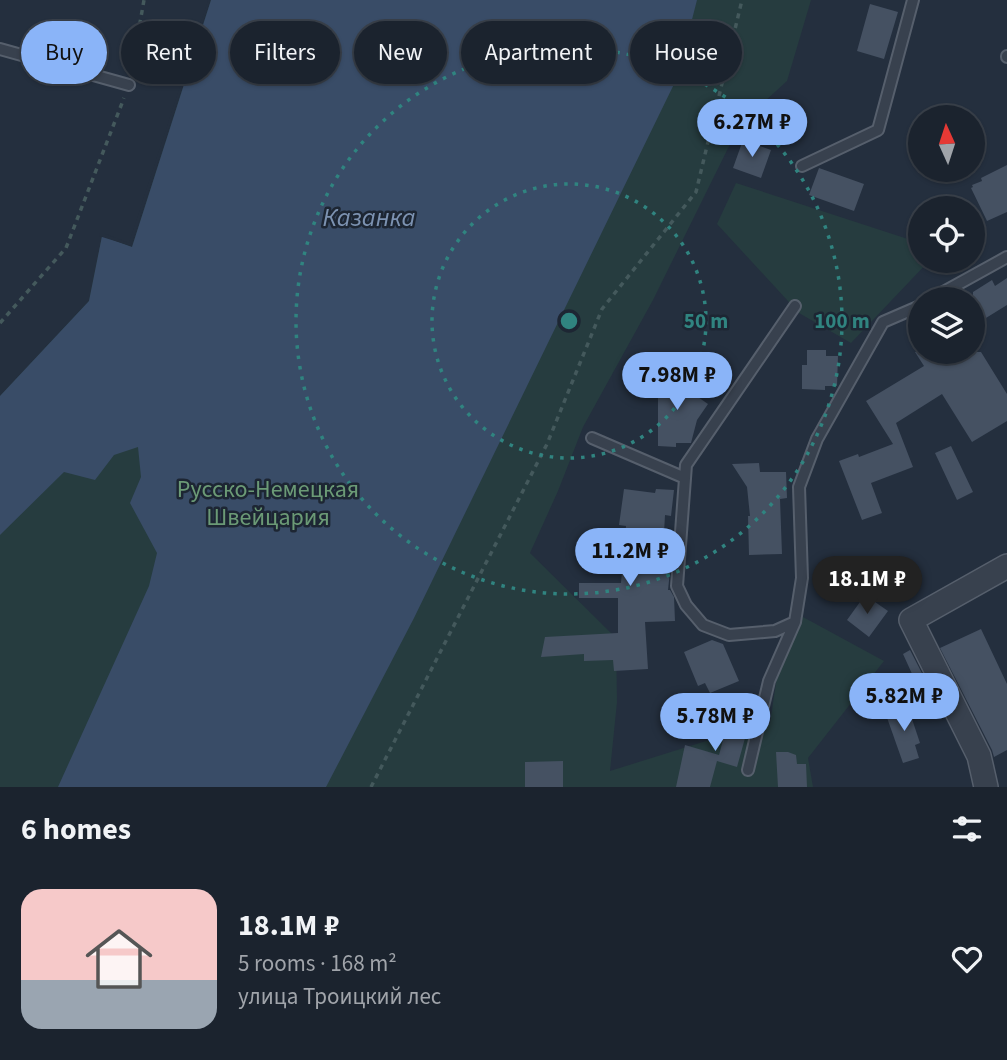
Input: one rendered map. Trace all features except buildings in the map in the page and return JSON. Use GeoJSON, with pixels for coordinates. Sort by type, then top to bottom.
{"type":"FeatureCollection","features":[{"type":"Feature","properties":{"kind":"street"},"geometry":{"type":"LineString","coordinates":[[986,787],[979,756],[911,620],[1007,566]]}},
{"type":"Feature","properties":{"kind":"lane"},"geometry":{"type":"LineString","coordinates":[[802,166],[878,130],[913,0]]}},
{"type":"Feature","properties":{"kind":"lane"},"geometry":{"type":"LineString","coordinates":[[0,49],[129,85]]}},
{"type":"Feature","properties":{"kind":"lane"},"geometry":{"type":"LineString","coordinates":[[952,287],[1007,257]]}},
{"type":"Feature","properties":{"kind":"lane"},"geometry":{"type":"LineString","coordinates":[[795,306],[686,465],[677,586],[686,605],[703,625],[729,635],[775,631],[795,622]]}},
{"type":"Feature","properties":{"kind":"lane"},"geometry":{"type":"LineString","coordinates":[[748,770],[769,681],[795,622],[802,578],[799,487],[817,439],[883,323],[908,312]]}},
{"type":"Feature","properties":{"kind":"lane"},"geometry":{"type":"LineString","coordinates":[[592,438],[685,478]]}},
{"type":"Feature","properties":{"kind":"path"},"geometry":{"type":"LineString","coordinates":[[0,323],[66,248],[129,85],[145,0]]}},
{"type":"Feature","properties":{"kind":"path"},"geometry":{"type":"LineString","coordinates":[[371,787],[547,444],[601,309],[696,192],[742,0]]}},
{"type":"Feature","properties":{"kind":"green space","name":"Казанка"},"geometry":{"type":"Polygon","coordinates":[[[211,0],[811,0],[787,81],[740,124],[653,300],[583,427],[530,553],[616,638],[617,702],[610,771],[770,723],[778,670],[803,617],[884,661],[808,758],[813,787],[0,787],[0,396],[89,301],[102,236],[132,247],[184,84],[216,84],[216,21],[204,21],[211,0]]]}},
{"type":"Feature","properties":{"kind":"green space"},"geometry":{"type":"Polygon","coordinates":[[[736,183],[908,239],[908,273],[918,273],[851,343],[799,313],[717,224],[736,183]]]}},
{"type":"Feature","properties":{"kind":"water","name":"Казанка"},"geometry":{"type":"Polygon","coordinates":[[[211,0],[697,0],[692,21],[630,21],[630,84],[674,84],[414,618],[326,787],[58,787],[149,586],[157,553],[130,503],[141,477],[138,447],[114,455],[95,480],[64,472],[0,535],[0,396],[89,301],[102,236],[132,247],[184,84],[216,84],[216,21],[204,21],[211,0]]]}},
{"type":"Feature","properties":{"kind":"pier"},"geometry":{"type":"Polygon","coordinates":[[[208,0],[210,0],[203,21],[208,0]]]}},
{"type":"Feature","properties":{"kind":"pier"},"geometry":{"type":"Polygon","coordinates":[[[181,84],[183,84],[131,246],[99,236],[103,233],[129,243],[181,84]]]}},
{"type":"Feature","properties":{"kind":"park label","name":"Русско-Немецкая Швейцария"},"geometry":{"type":"Point","coordinates":[268,503]}}]}
